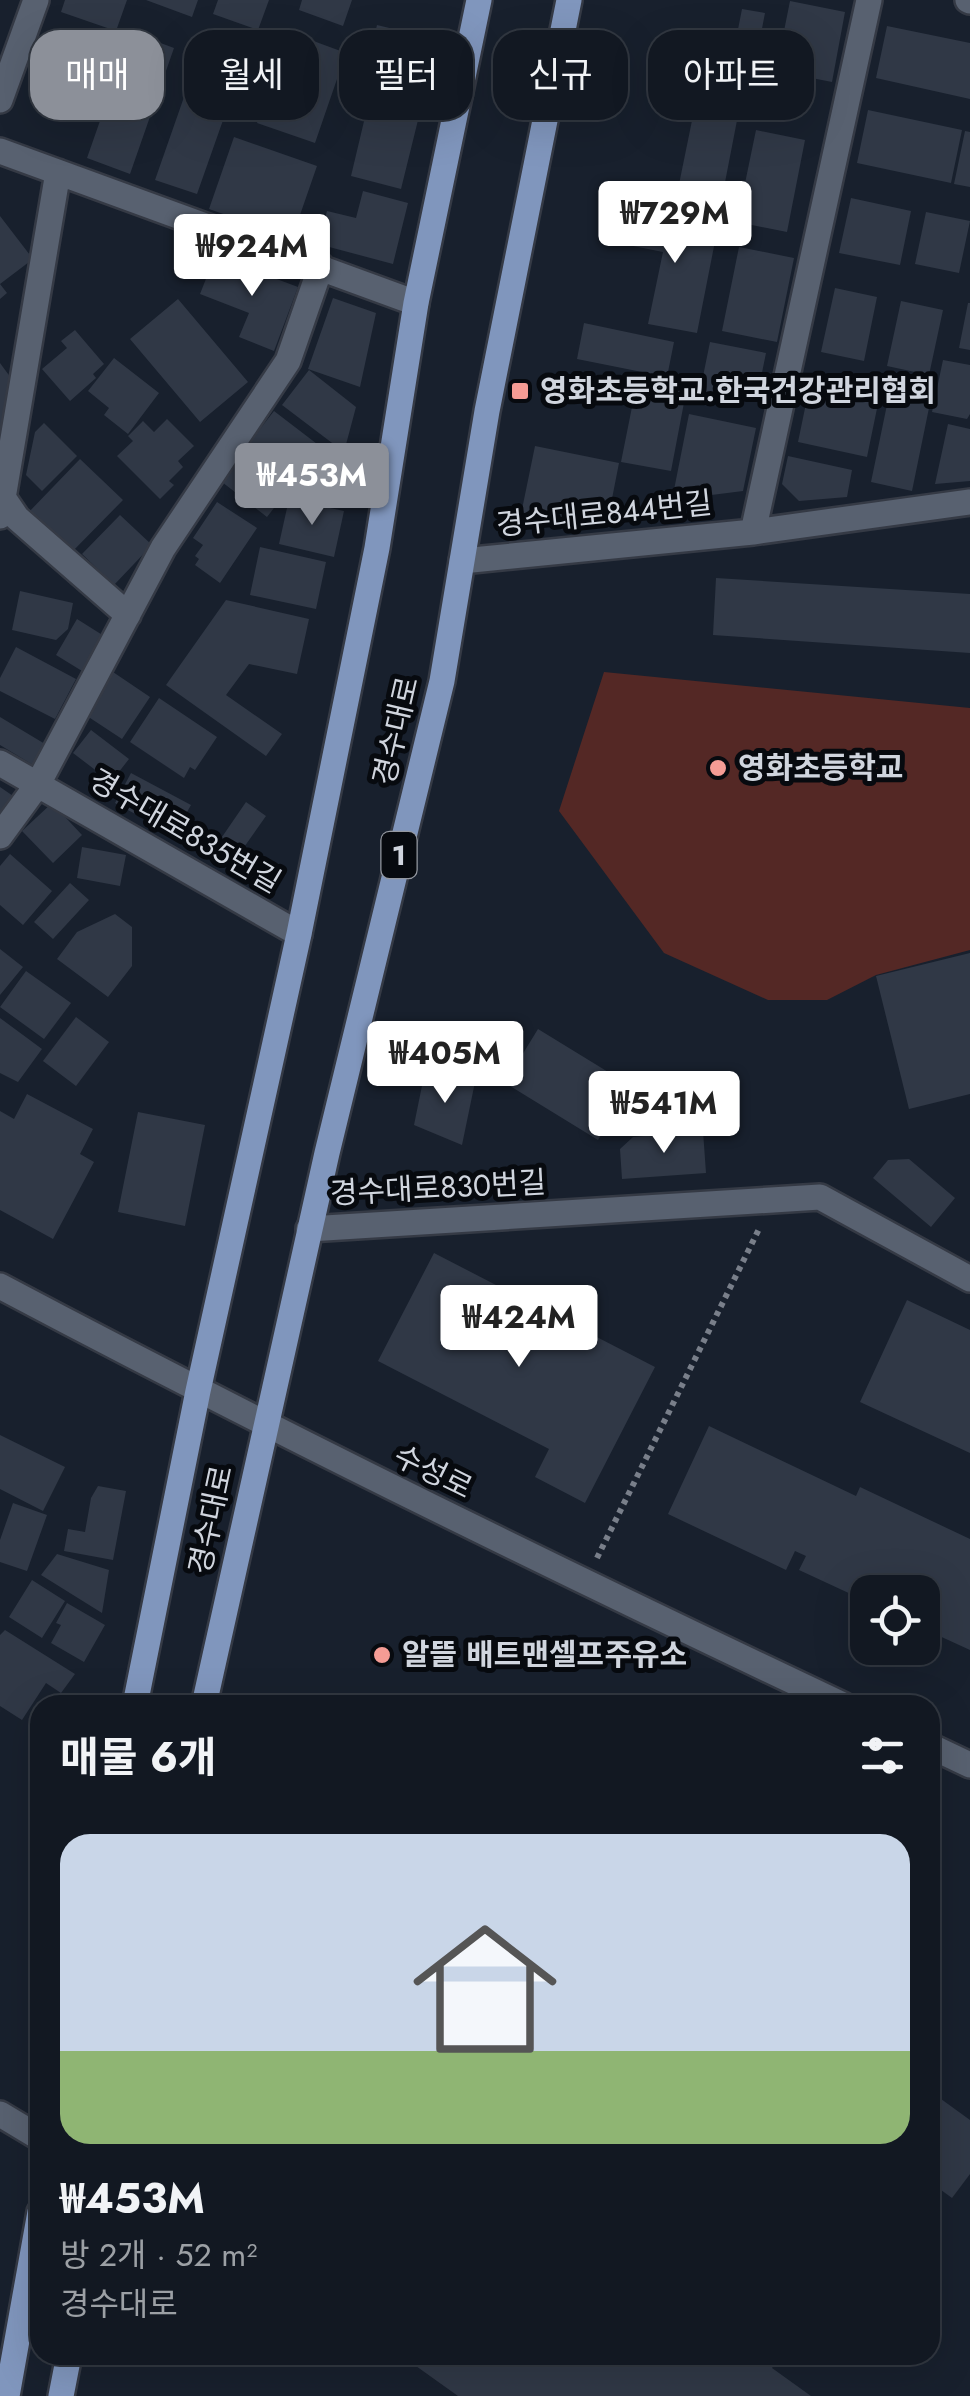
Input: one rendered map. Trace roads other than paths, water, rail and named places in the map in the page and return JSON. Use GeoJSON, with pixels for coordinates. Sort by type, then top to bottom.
{"type":"FeatureCollection","features":[{"type":"Feature","properties":{"kind":"main road","name":"경수대로"},"geometry":{"type":"LineString","coordinates":[[137,1695],[377,548],[416,303],[479,0]]}},
{"type":"Feature","properties":{"kind":"main road","name":"경수대로"},"geometry":{"type":"LineString","coordinates":[[206,1695],[310,1229],[442,680],[487,411],[569,0]]}},
{"type":"Feature","properties":{"kind":"main road"},"geometry":{"type":"LineString","coordinates":[[5,2393],[30,2264]]}},
{"type":"Feature","properties":{"kind":"main road"},"geometry":{"type":"LineString","coordinates":[[61,2396],[66,2365]]}},
{"type":"Feature","properties":{"kind":"street"},"geometry":{"type":"LineString","coordinates":[[0,100],[36,0]]}},
{"type":"Feature","properties":{"kind":"street","name":"경수대로844번길"},"geometry":{"type":"LineString","coordinates":[[753,532],[869,0]]}},
{"type":"Feature","properties":{"kind":"street"},"geometry":{"type":"LineString","coordinates":[[0,151],[416,303]]}},
{"type":"Feature","properties":{"kind":"street"},"geometry":{"type":"LineString","coordinates":[[58,172],[1,502],[128,615]]}},
{"type":"Feature","properties":{"kind":"street","name":"경수대로835번길"},"geometry":{"type":"LineString","coordinates":[[0,836],[38,784],[162,548],[288,362],[320,266]]}},
{"type":"Feature","properties":{"kind":"street","name":"경수대로844번길"},"geometry":{"type":"LineString","coordinates":[[462,560],[753,532],[970,502]]}},
{"type":"Feature","properties":{"kind":"street","name":"경수대로835번길"},"geometry":{"type":"LineString","coordinates":[[0,762],[299,934]]}},
{"type":"Feature","properties":{"kind":"street","name":"경수대로830번길"},"geometry":{"type":"LineString","coordinates":[[310,1229],[820,1197],[970,1279]]}},
{"type":"Feature","properties":{"kind":"street","name":"수성로"},"geometry":{"type":"LineString","coordinates":[[0,1286],[265,1425],[821,1695]]}},
{"type":"Feature","properties":{"kind":"street"},"geometry":{"type":"LineString","coordinates":[[940,1751],[970,1765]]}},
{"type":"Feature","properties":{"kind":"street"},"geometry":{"type":"LineString","coordinates":[[0,2114],[30,2132]]}},
{"type":"Feature","properties":{"kind":"place","name":"영화초등학교.한국건강관리협회"},"geometry":{"type":"Point","coordinates":[520,391]}},
{"type":"Feature","properties":{"kind":"place","name":"영화초등학교"},"geometry":{"type":"Point","coordinates":[718,768]}},
{"type":"Feature","properties":{"kind":"place","name":"알뜰 배트맨셀프주유소"},"geometry":{"type":"Point","coordinates":[382,1655]}}]}
